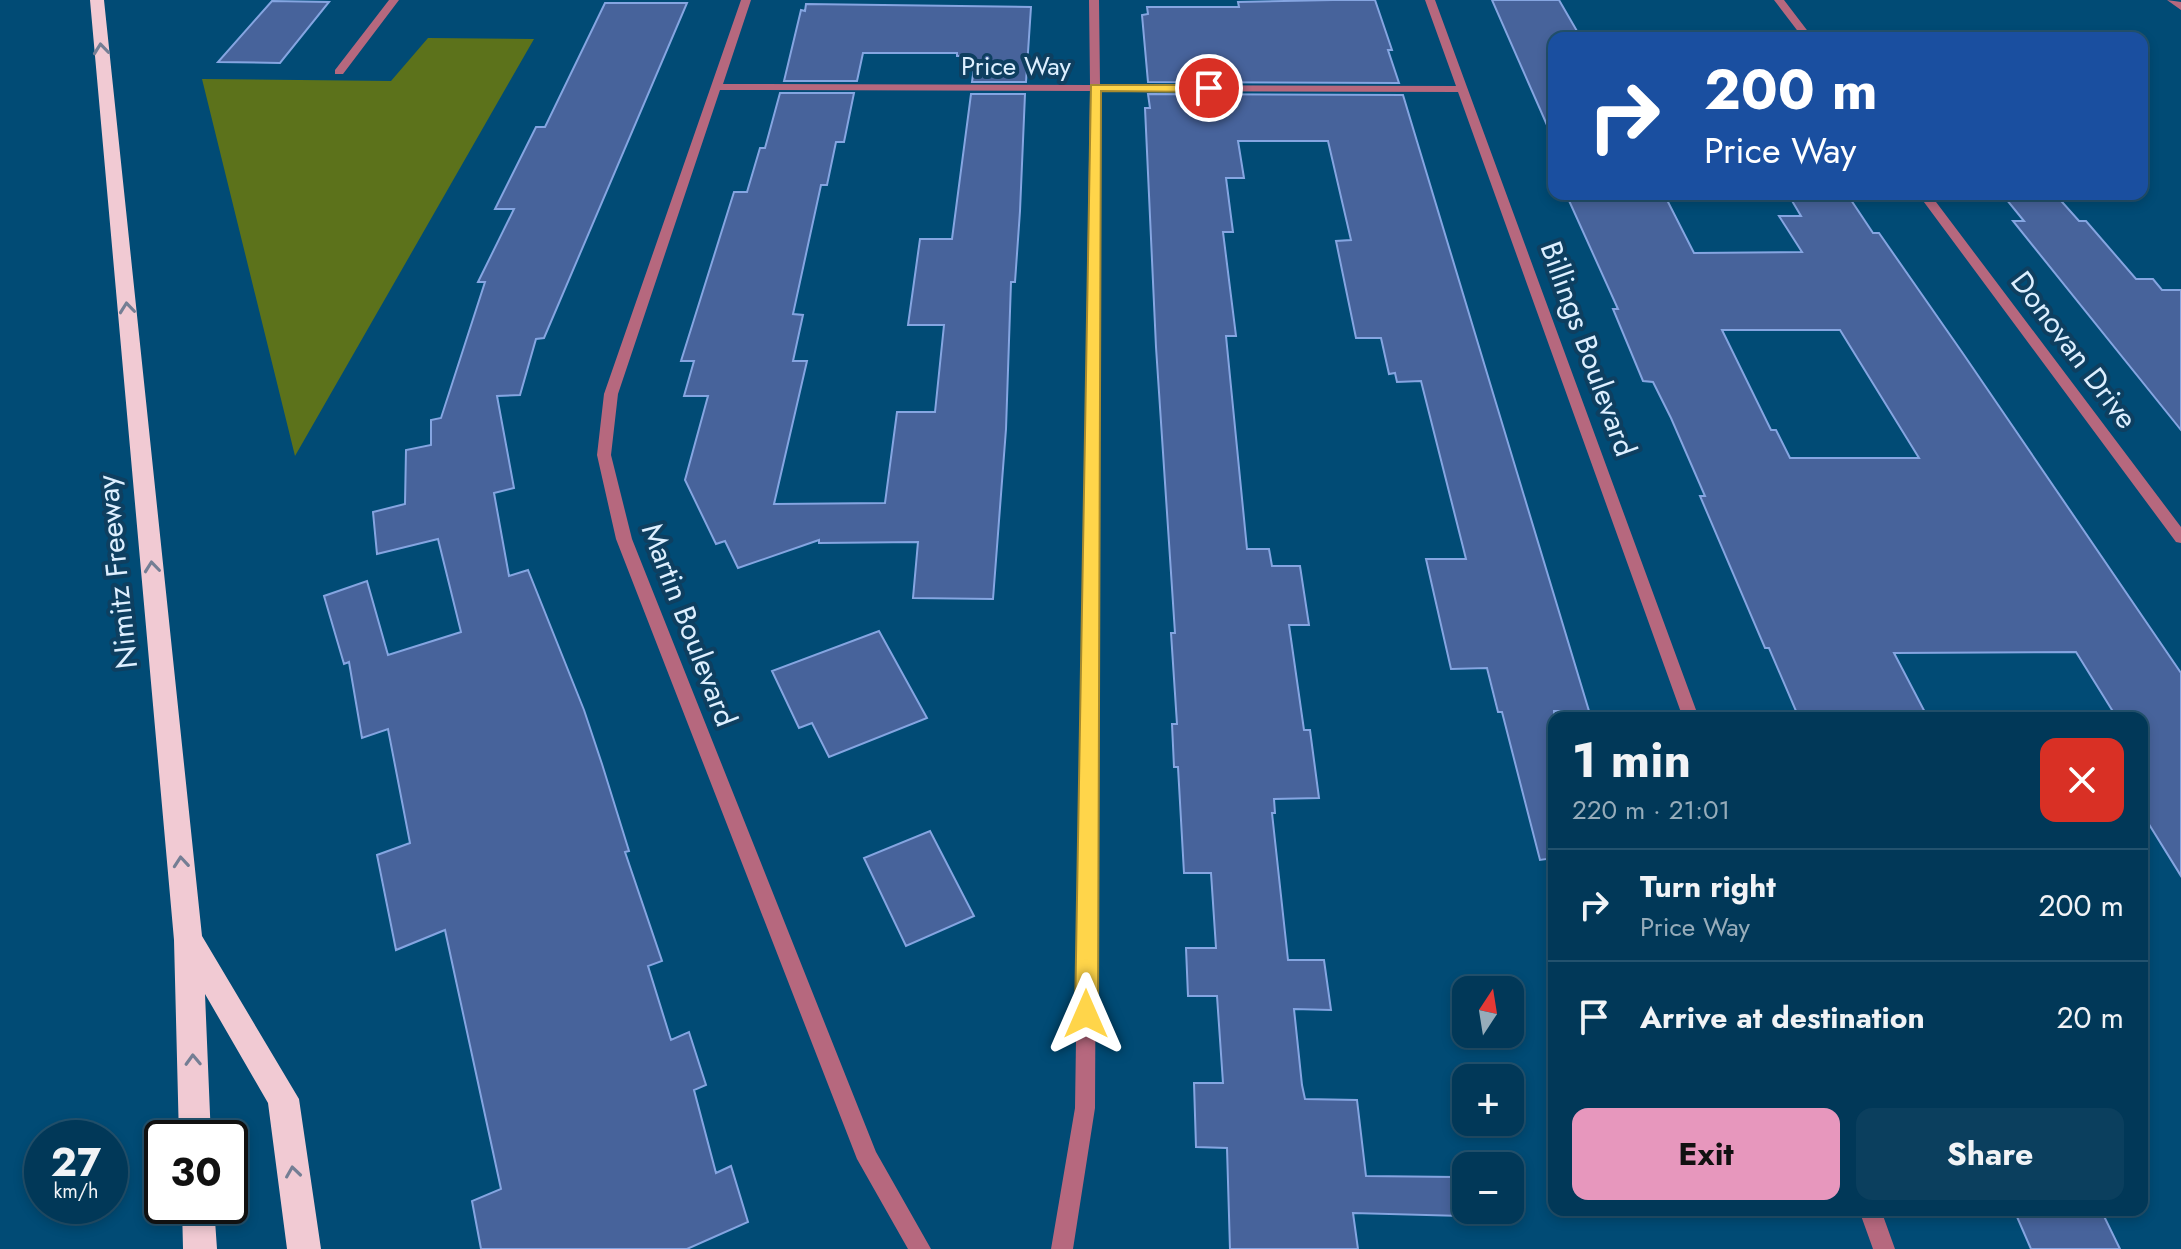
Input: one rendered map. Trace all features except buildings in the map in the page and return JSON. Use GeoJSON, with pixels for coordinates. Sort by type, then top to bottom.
{"type":"FeatureCollection","features":[{"type":"Feature","properties":{"kind":"highway","name":"Nimitz Freeway"},"geometry":{"type":"LineString","coordinates":[[97,0],[188,940],[194,1120]]}},
{"type":"Feature","properties":{"kind":"highway"},"geometry":{"type":"LineString","coordinates":[[188,940],[283,1099],[304,1249]]}},
{"type":"Feature","properties":{"kind":"highway"},"geometry":{"type":"LineString","coordinates":[[199,1224],[200,1249]]}},
{"type":"Feature","properties":{"kind":"street"},"geometry":{"type":"LineString","coordinates":[[339,72],[394,0]]}},
{"type":"Feature","properties":{"kind":"street","name":"Martin Boulevard"},"geometry":{"type":"LineString","coordinates":[[746,0],[611,394],[604,455],[624,539],[868,1159],[920,1249]]}},
{"type":"Feature","properties":{"kind":"street"},"geometry":{"type":"LineString","coordinates":[[1062,1249],[1085,1108],[1094,0]]}},
{"type":"Feature","properties":{"kind":"street","name":"Billings Boulevard"},"geometry":{"type":"LineString","coordinates":[[1430,0],[1689,712]]}},
{"type":"Feature","properties":{"kind":"street"},"geometry":{"type":"LineString","coordinates":[[1779,0],[1803,32]]}},
{"type":"Feature","properties":{"kind":"street"},"geometry":{"type":"LineString","coordinates":[[2172,0],[2181,7]]}},
{"type":"Feature","properties":{"kind":"street","name":"Price Way"},"geometry":{"type":"LineString","coordinates":[[715,87],[1462,89]]}},
{"type":"Feature","properties":{"kind":"street","name":"Donovan Drive"},"geometry":{"type":"LineString","coordinates":[[1928,200],[2181,538]]}},
{"type":"Feature","properties":{"kind":"street"},"geometry":{"type":"LineString","coordinates":[[1872,1216],[1884,1249]]}},
{"type":"Feature","properties":{"kind":"green space"},"geometry":{"type":"Polygon","coordinates":[[[428,38],[534,39],[295,456],[202,79],[391,81],[428,38]]]}},
{"type":"Feature","properties":{"kind":"route"},"geometry":{"type":"LineString","coordinates":[[1086,1014],[1095,88],[1209,88]]}}]}
